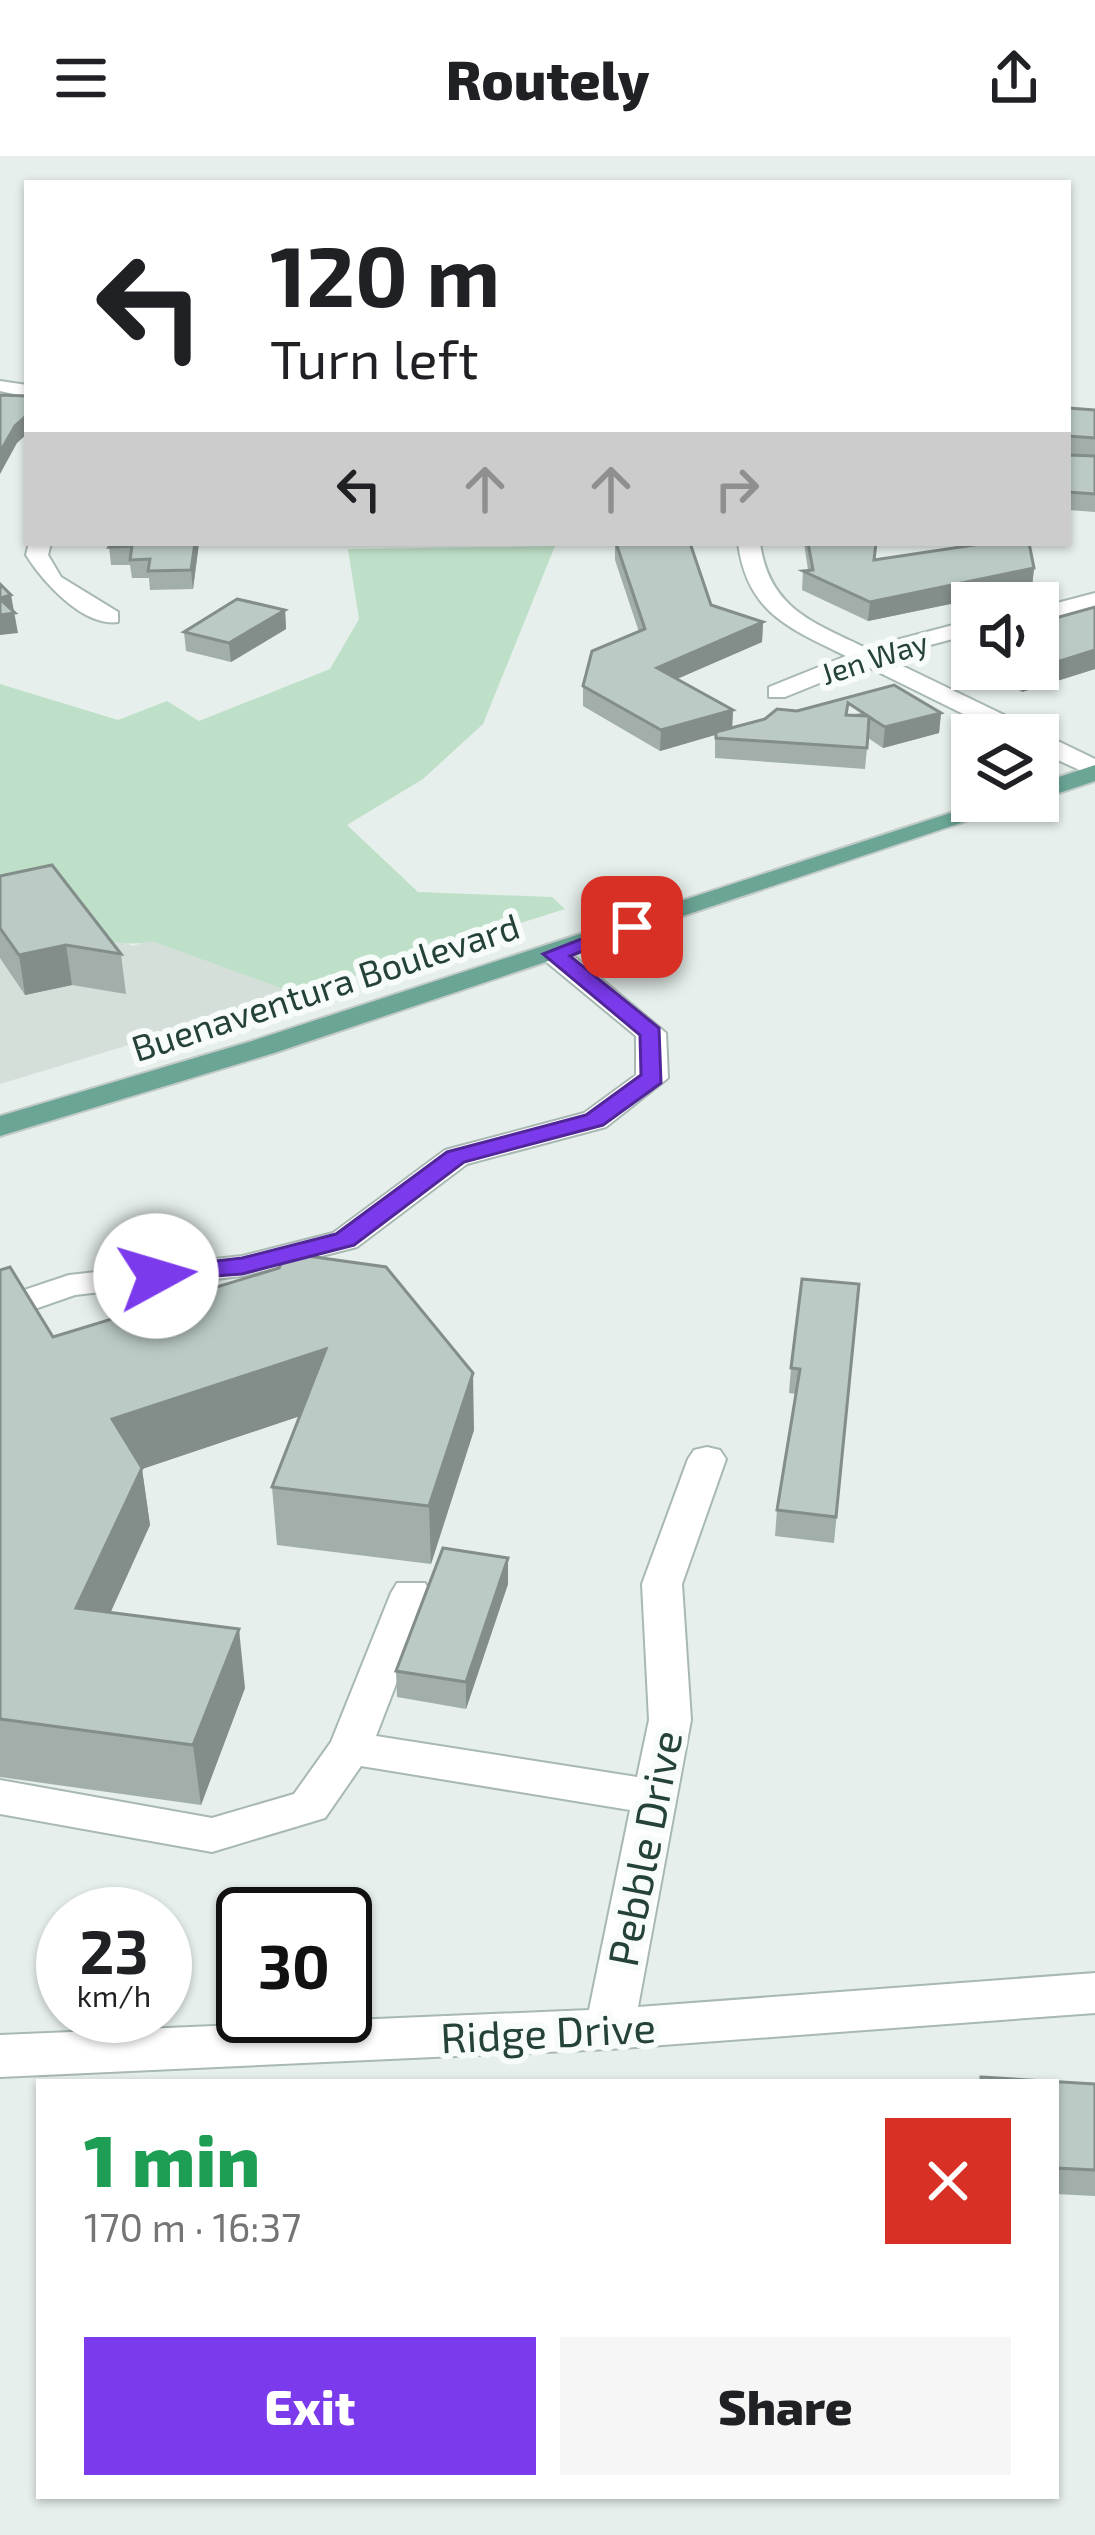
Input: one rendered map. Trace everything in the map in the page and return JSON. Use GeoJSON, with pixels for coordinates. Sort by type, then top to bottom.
{"type":"FeatureCollection","features":[{"type":"Feature","properties":{"kind":"main road"},"geometry":{"type":"LineString","coordinates":[[1059,785],[1095,771]]}},
{"type":"Feature","properties":{"kind":"main road","name":"Buenaventura Boulevard"},"geometry":{"type":"LineString","coordinates":[[0,1126],[554,954],[951,822]]}},
{"type":"Feature","properties":{"kind":"street"},"geometry":{"type":"LineString","coordinates":[[39,546],[37,556],[53,581],[110,617]]}},
{"type":"Feature","properties":{"kind":"street"},"geometry":{"type":"LineString","coordinates":[[749,546],[754,580],[778,610],[980,714]]}},
{"type":"Feature","properties":{"kind":"street"},"geometry":{"type":"LineString","coordinates":[[1059,609],[1095,600]]}},
{"type":"Feature","properties":{"kind":"street","name":"Jen Way"},"geometry":{"type":"LineString","coordinates":[[777,692],[862,657],[951,634]]}},
{"type":"Feature","properties":{"kind":"street"},"geometry":{"type":"LineString","coordinates":[[1059,752],[1095,771]]}},
{"type":"Feature","properties":{"kind":"street"},"geometry":{"type":"LineString","coordinates":[[0,1310],[70,1285],[242,1266],[345,1240],[456,1157],[595,1120],[652,1078],[651,1033],[554,954]]}},
{"type":"Feature","properties":{"kind":"street","name":"Pebble Drive"},"geometry":{"type":"LineString","coordinates":[[609,2029],[670,1720],[662,1584],[707,1459]]}},
{"type":"Feature","properties":{"kind":"street"},"geometry":{"type":"LineString","coordinates":[[0,1797],[212,1835],[309,1806],[350,1748],[411,1592]]}},
{"type":"Feature","properties":{"kind":"street"},"geometry":{"type":"LineString","coordinates":[[350,1748],[654,1797]]}},
{"type":"Feature","properties":{"kind":"street","name":"Ridge Drive"},"geometry":{"type":"LineString","coordinates":[[0,2056],[609,2029],[1095,1993]]}},
{"type":"Feature","properties":{"kind":"shaded area"},"geometry":{"type":"Polygon","coordinates":[[[0,894],[133,946],[152,940],[297,994],[0,1084],[0,894]]]}},
{"type":"Feature","properties":{"kind":"green space"},"geometry":{"type":"Polygon","coordinates":[[[555,546],[483,724],[423,779],[347,825],[418,892],[552,897],[565,909],[297,994],[152,941],[114,942],[94,937],[0,894],[0,684],[118,720],[167,701],[199,721],[330,669],[359,619],[348,549],[555,546]]]}},
{"type":"Feature","properties":{"kind":"building"},"geometry":{"type":"Polygon","coordinates":[[[0,395],[24,396],[24,418],[0,452],[0,395]]]}},
{"type":"Feature","properties":{"kind":"building"},"geometry":{"type":"Polygon","coordinates":[[[1071,408],[1095,410],[1095,438],[1071,436],[1071,408]]]}},
{"type":"Feature","properties":{"kind":"building"},"geometry":{"type":"Polygon","coordinates":[[[1071,455],[1095,456],[1095,494],[1071,492],[1071,455]]]}},
{"type":"Feature","properties":{"kind":"building"},"geometry":{"type":"Polygon","coordinates":[[[132,546],[195,546],[191,570],[148,571],[150,559],[130,560],[132,546]]]}},
{"type":"Feature","properties":{"kind":"building"},"geometry":{"type":"Polygon","coordinates":[[[617,546],[691,546],[711,605],[763,622],[657,668],[733,710],[661,730],[583,686],[592,651],[645,629],[617,546]]]}},
{"type":"Feature","properties":{"kind":"building"},"geometry":{"type":"Polygon","coordinates":[[[809,546],[876,546],[874,560],[967,546],[1030,546],[1034,568],[870,602],[803,571],[813,570],[809,546]]]}},
{"type":"Feature","properties":{"kind":"building"},"geometry":{"type":"Polygon","coordinates":[[[0,599],[15,613],[0,615],[0,599]]]}},
{"type":"Feature","properties":{"kind":"building"},"geometry":{"type":"Polygon","coordinates":[[[237,599],[285,610],[229,643],[184,632],[237,599]]]}},
{"type":"Feature","properties":{"kind":"building"},"geometry":{"type":"Polygon","coordinates":[[[1095,607],[1095,650],[1059,661],[1059,617],[1095,607]]]}},
{"type":"Feature","properties":{"kind":"building"},"geometry":{"type":"Polygon","coordinates":[[[894,685],[941,713],[885,727],[869,717],[867,748],[716,738],[716,732],[765,719],[777,709],[797,711],[894,685]],[[848,703],[846,715],[868,716],[848,703]]]}},
{"type":"Feature","properties":{"kind":"building"},"geometry":{"type":"Polygon","coordinates":[[[52,865],[121,954],[66,945],[19,955],[0,928],[0,876],[52,865]]]}},
{"type":"Feature","properties":{"kind":"building"},"geometry":{"type":"Polygon","coordinates":[[[286,1253],[386,1267],[473,1373],[429,1506],[272,1487],[326,1349],[112,1419],[142,1468],[76,1608],[239,1629],[193,1745],[0,1719],[0,1270],[10,1267],[53,1337],[279,1268],[286,1253]]]}},
{"type":"Feature","properties":{"kind":"building"},"geometry":{"type":"Polygon","coordinates":[[[802,1279],[859,1284],[836,1517],[777,1510],[800,1369],[791,1368],[802,1279]]]}},
{"type":"Feature","properties":{"kind":"building"},"geometry":{"type":"Polygon","coordinates":[[[443,1548],[508,1558],[466,1682],[396,1671],[443,1548]]]}},
{"type":"Feature","properties":{"kind":"building"},"geometry":{"type":"Polygon","coordinates":[[[1059,2082],[1095,2084],[1095,2170],[1059,2168],[1059,2082]]]}},
{"type":"Feature","properties":{"kind":"route"},"geometry":{"type":"LineString","coordinates":[[156,1276],[242,1266],[345,1240],[456,1157],[595,1120],[624,1099],[652,1078],[651,1033],[613,997],[554,954],[632,927]]}}]}
